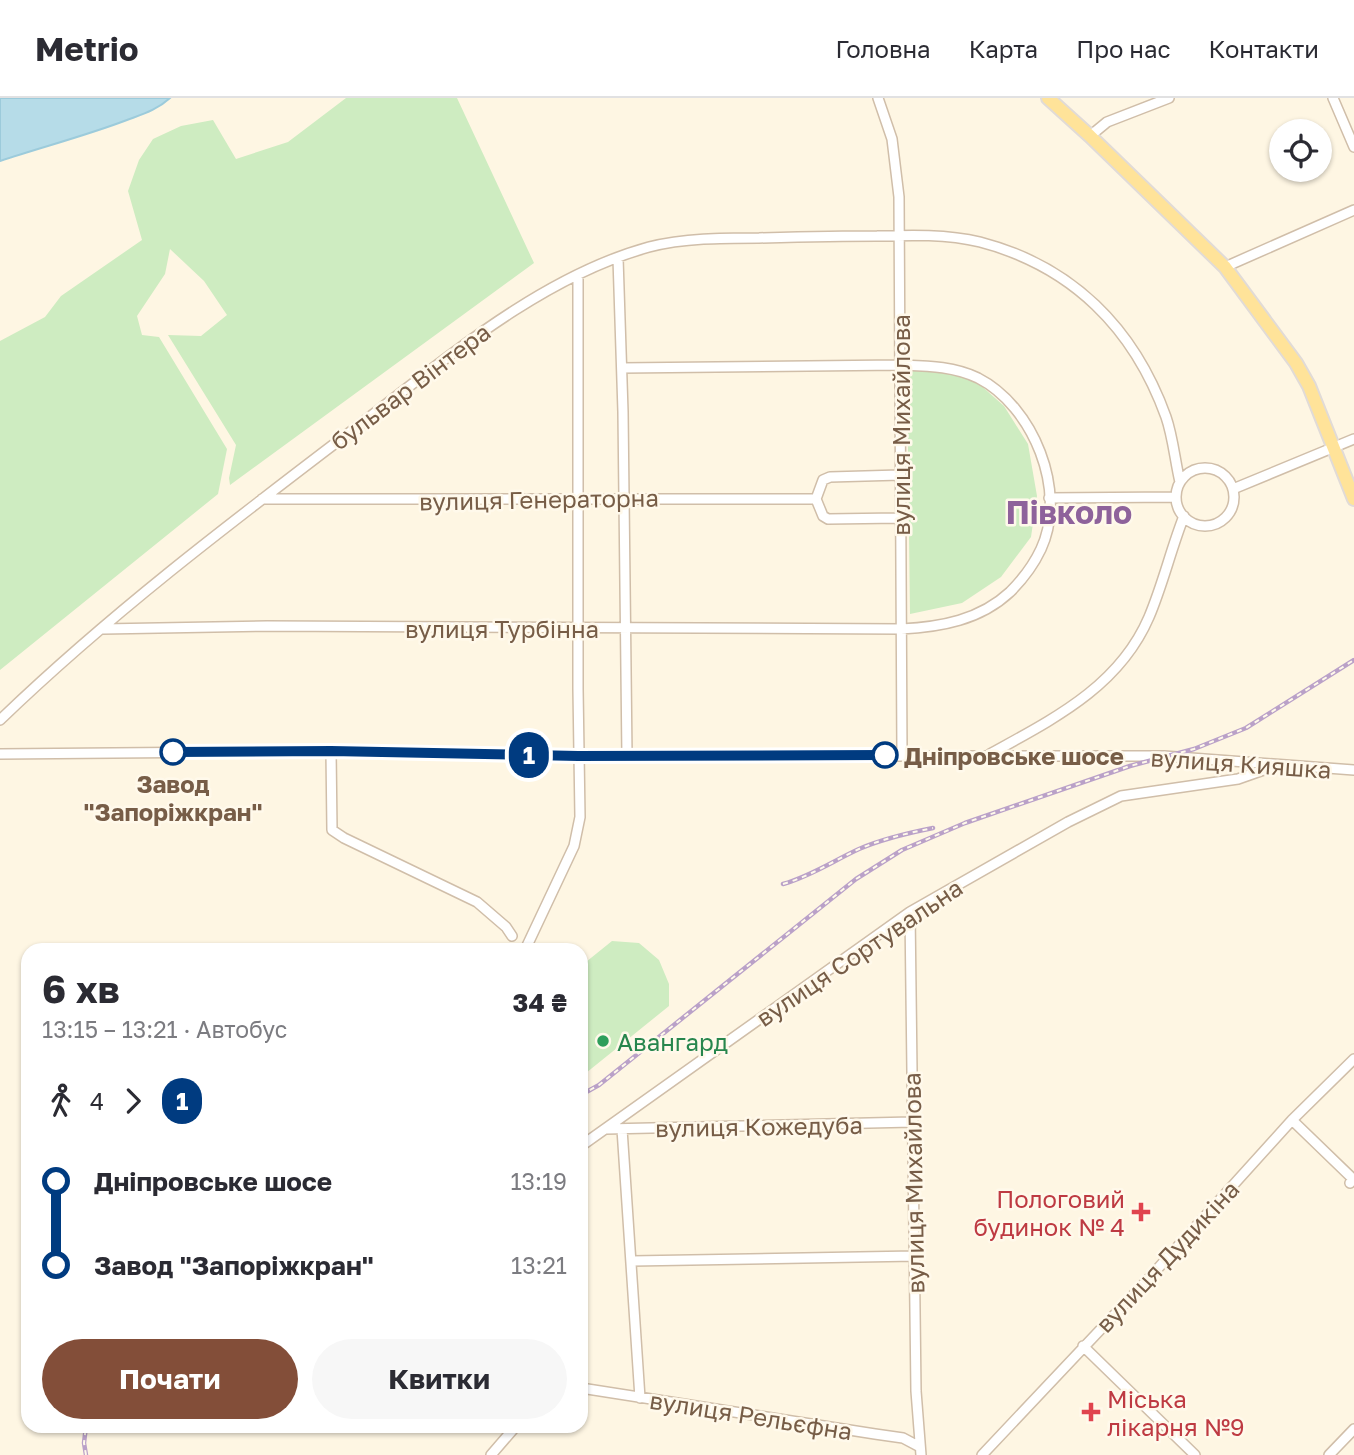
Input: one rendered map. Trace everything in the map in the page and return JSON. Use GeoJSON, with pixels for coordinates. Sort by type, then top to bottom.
{"type":"FeatureCollection","features":[{"type":"Feature","properties":{"kind":"main road"},"geometry":{"type":"LineString","coordinates":[[1048,98],[1226,267],[1296,363],[1309,386],[1354,499]]}},
{"type":"Feature","properties":{"kind":"street","name":"вулиця Михайлова"},"geometry":{"type":"LineString","coordinates":[[878,98],[889,129],[896,162],[900,236],[902,755]]}},
{"type":"Feature","properties":{"kind":"street"},"geometry":{"type":"LineString","coordinates":[[1090,136],[1107,122],[1169,98]]}},
{"type":"Feature","properties":{"kind":"street"},"geometry":{"type":"LineString","coordinates":[[1333,98],[1354,147]]}},
{"type":"Feature","properties":{"kind":"street"},"geometry":{"type":"LineString","coordinates":[[1226,267],[1354,210]]}},
{"type":"Feature","properties":{"kind":"street","name":"бульвар Вінтера"},"geometry":{"type":"LineString","coordinates":[[0,720],[180,564],[261,499],[500,318],[618,258],[670,242],[716,238],[948,237],[979,242],[1021,256],[1086,294],[1114,323],[1146,369],[1167,420],[1181,482]]}},
{"type":"Feature","properties":{"kind":"street"},"geometry":{"type":"LineString","coordinates":[[618,258],[622,368],[626,756]]}},
{"type":"Feature","properties":{"kind":"street"},"geometry":{"type":"LineString","coordinates":[[528,943],[574,846],[580,817],[578,276]]}},
{"type":"Feature","properties":{"kind":"street","name":"вулиця Турбінна"},"geometry":{"type":"LineString","coordinates":[[103,629],[267,626],[931,627],[963,620],[986,610],[1010,592],[1028,571],[1042,547],[1049,519],[1049,498],[1040,449],[1011,403],[979,379],[942,366],[622,368]]}},
{"type":"Feature","properties":{"kind":"street"},"geometry":{"type":"LineString","coordinates":[[1233,489],[1354,439]]}},
{"type":"Feature","properties":{"kind":"street"},"geometry":{"type":"LineString","coordinates":[[1210,468],[1225,476],[1233,489],[1232,507],[1221,522],[1203,526],[1194,524],[1184,516],[1177,505],[1176,497],[1181,482],[1193,471],[1210,468]]}},
{"type":"Feature","properties":{"kind":"street"},"geometry":{"type":"LineString","coordinates":[[899,518],[828,519],[823,516],[816,499],[823,480],[830,477],[900,475]]}},
{"type":"Feature","properties":{"kind":"street"},"geometry":{"type":"LineString","coordinates":[[1049,498],[1176,497]]}},
{"type":"Feature","properties":{"kind":"street","name":"вулиця Генераторна"},"geometry":{"type":"LineString","coordinates":[[261,499],[816,499]]}},
{"type":"Feature","properties":{"kind":"street"},"geometry":{"type":"LineString","coordinates":[[989,755],[1075,706],[1097,687],[1128,652],[1148,619],[1184,516]]}},
{"type":"Feature","properties":{"kind":"street"},"geometry":{"type":"LineString","coordinates":[[331,751],[332,831],[477,902],[506,927],[512,936]]}},
{"type":"Feature","properties":{"kind":"street","name":"вулиця Кияшка"},"geometry":{"type":"LineString","coordinates":[[0,754],[331,751],[578,756],[1164,756],[1352,769]]}},
{"type":"Feature","properties":{"kind":"street","name":"вулиця Сортувальна"},"geometry":{"type":"LineString","coordinates":[[588,1141],[910,912],[1045,835],[1121,796],[1238,779],[1277,765]]}},
{"type":"Feature","properties":{"kind":"street","name":"вулиця Михайлова"},"geometry":{"type":"LineString","coordinates":[[910,912],[916,1391],[921,1451]]}},
{"type":"Feature","properties":{"kind":"street","name":"вулиця Дудикіна"},"geometry":{"type":"LineString","coordinates":[[982,1455],[1293,1120],[1354,1059]]}},
{"type":"Feature","properties":{"kind":"street"},"geometry":{"type":"LineString","coordinates":[[1293,1120],[1353,1179],[1350,1183]]}},
{"type":"Feature","properties":{"kind":"street","name":"вулиця Кожедуба"},"geometry":{"type":"LineString","coordinates":[[605,1129],[912,1122]]}},
{"type":"Feature","properties":{"kind":"street"},"geometry":{"type":"LineString","coordinates":[[622,1129],[640,1398]]}},
{"type":"Feature","properties":{"kind":"street"},"geometry":{"type":"LineString","coordinates":[[632,1261],[915,1256]]}},
{"type":"Feature","properties":{"kind":"street"},"geometry":{"type":"LineString","coordinates":[[1083,1346],[1195,1455]]}},
{"type":"Feature","properties":{"kind":"street","name":"вулиця Рельєфна"},"geometry":{"type":"LineString","coordinates":[[588,1389],[903,1438],[921,1451]]}},
{"type":"Feature","properties":{"kind":"street"},"geometry":{"type":"LineString","coordinates":[[1329,1455],[1354,1429]]}},
{"type":"Feature","properties":{"kind":"street"},"geometry":{"type":"LineString","coordinates":[[491,1455],[510,1433]]}},
{"type":"Feature","properties":{"kind":"green space"},"geometry":{"type":"Polygon","coordinates":[[[346,98],[457,98],[534,263],[230,485],[236,445],[168,335],[201,336],[227,315],[204,281],[170,249],[165,274],[137,316],[142,335],[159,337],[227,449],[218,494],[0,670],[0,341],[45,317],[61,296],[142,240],[128,191],[139,160],[153,139],[181,126],[213,120],[236,159],[288,142],[346,98]]]}},
{"type":"Feature","properties":{"kind":"green space"},"geometry":{"type":"Polygon","coordinates":[[[907,367],[939,368],[977,382],[1004,406],[1028,444],[1037,496],[1031,537],[1001,577],[962,603],[910,614],[907,367]]]}},
{"type":"Feature","properties":{"kind":"green space","name":"Авангард"},"geometry":{"type":"Polygon","coordinates":[[[612,941],[639,943],[659,960],[669,984],[669,1006],[588,1071],[588,960],[612,941]]]}},
{"type":"Feature","properties":{"kind":"water"},"geometry":{"type":"Polygon","coordinates":[[[0,98],[170,98],[139,116],[0,161],[0,98]]]}},
{"type":"Feature","properties":{"kind":"railway"},"geometry":{"type":"LineString","coordinates":[[588,1091],[856,879],[902,850],[965,823],[1130,766],[1194,749],[1246,728],[1354,660]]}},
{"type":"Feature","properties":{"kind":"railway"},"geometry":{"type":"LineString","coordinates":[[783,884],[868,845],[933,828]]}},
{"type":"Feature","properties":{"kind":"railway"},"geometry":{"type":"LineString","coordinates":[[85,1433],[86,1455]]}},
{"type":"Feature","properties":{"kind":"bus line","name":"1"},"geometry":{"type":"LineString","coordinates":[[173,752],[331,751],[578,756],[885,755]]}},
{"type":"Feature","properties":{"kind":"place","name":"Завод \"Запоріжкран\""},"geometry":{"type":"Point","coordinates":[173,752]}},
{"type":"Feature","properties":{"kind":"place","name":"Дніпровське шосе"},"geometry":{"type":"Point","coordinates":[885,755]}},
{"type":"Feature","properties":{"kind":"place","name":"Авангард"},"geometry":{"type":"Point","coordinates":[603,1041]}},
{"type":"Feature","properties":{"kind":"place","name":"Пологовий будинок № 4"},"geometry":{"type":"Point","coordinates":[1141,1212]}},
{"type":"Feature","properties":{"kind":"place","name":"Міська лікарня №9"},"geometry":{"type":"Point","coordinates":[1091,1412]}},
{"type":"Feature","properties":{"kind":"district","name":"Півколо"},"geometry":{"type":"Point","coordinates":[1069,512]}}]}
